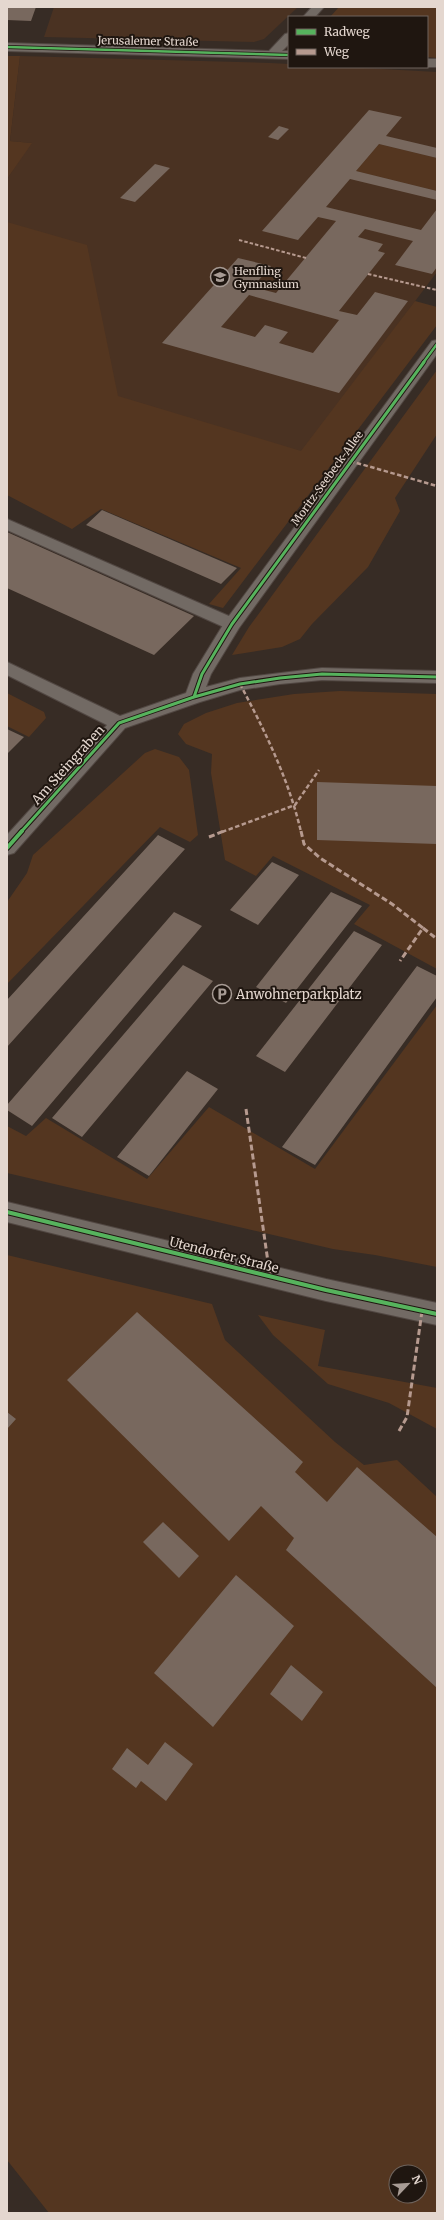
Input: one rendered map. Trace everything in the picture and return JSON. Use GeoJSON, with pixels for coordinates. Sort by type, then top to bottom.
{"type":"FeatureCollection","features":[{"type":"Feature","properties":{"kind":"street"},"geometry":{"type":"LineString","coordinates":[[310,16],[318,7]]}},
{"type":"Feature","properties":{"kind":"street"},"geometry":{"type":"LineString","coordinates":[[274,53],[288,38]]}},
{"type":"Feature","properties":{"kind":"street","name":"Jerusalemer Straße"},"geometry":{"type":"LineString","coordinates":[[7,47],[274,53],[288,55]]}},
{"type":"Feature","properties":{"kind":"street","name":"Moritz-Seebeck-Allee"},"geometry":{"type":"LineString","coordinates":[[194,697],[202,674],[232,624],[437,344]]}},
{"type":"Feature","properties":{"kind":"street"},"geometry":{"type":"LineString","coordinates":[[7,524],[232,624]]}},
{"type":"Feature","properties":{"kind":"street"},"geometry":{"type":"LineString","coordinates":[[7,668],[119,723]]}},
{"type":"Feature","properties":{"kind":"street","name":"Am Steingraben"},"geometry":{"type":"LineString","coordinates":[[7,848],[119,723],[194,697],[240,684],[322,674],[437,677]]}},
{"type":"Feature","properties":{"kind":"street","name":"Utendorfer Straße"},"geometry":{"type":"LineString","coordinates":[[7,1212],[326,1290],[437,1314]]}},
{"type":"Feature","properties":{"kind":"shaded area"},"geometry":{"type":"Polygon","coordinates":[[[54,7],[298,7],[264,39],[254,42],[44,37],[54,7]]]}},
{"type":"Feature","properties":{"kind":"shaded area"},"geometry":{"type":"Polygon","coordinates":[[[339,7],[437,7],[437,58],[428,57],[428,16],[331,16],[339,7]]]}},
{"type":"Feature","properties":{"kind":"shaded area"},"geometry":{"type":"Polygon","coordinates":[[[7,56],[20,56],[10,141],[32,143],[7,179],[7,56]]]}},
{"type":"Feature","properties":{"kind":"shaded area","name":"Henfling Gymnasium"},"geometry":{"type":"Polygon","coordinates":[[[20,56],[270,63],[288,64],[288,68],[364,68],[437,72],[437,272],[302,452],[7,408],[7,179],[31,143],[10,141],[20,56]]]}},
{"type":"Feature","properties":{"kind":"shaded area"},"geometry":{"type":"Polygon","coordinates":[[[379,144],[437,158],[437,191],[356,171],[379,144]]]}},
{"type":"Feature","properties":{"kind":"shaded area"},"geometry":{"type":"Polygon","coordinates":[[[7,222],[87,245],[118,396],[301,451],[415,301],[437,307],[437,325],[223,608],[209,604],[241,568],[101,509],[72,529],[7,495],[7,222]]]}},
{"type":"Feature","properties":{"kind":"shaded area"},"geometry":{"type":"Polygon","coordinates":[[[437,370],[437,434],[395,498],[400,511],[368,567],[312,624],[300,639],[282,647],[232,655],[249,627],[437,370]]]}},
{"type":"Feature","properties":{"kind":"shaded area"},"geometry":{"type":"Polygon","coordinates":[[[340,691],[437,694],[437,969],[354,924],[370,905],[273,856],[256,876],[225,860],[211,773],[212,754],[186,744],[178,734],[184,724],[206,713],[237,703],[294,694],[340,691]]]}},
{"type":"Feature","properties":{"kind":"shaded area"},"geometry":{"type":"Polygon","coordinates":[[[7,693],[44,712],[46,718],[29,737],[7,726],[7,693]]]}},
{"type":"Feature","properties":{"kind":"shaded area"},"geometry":{"type":"Polygon","coordinates":[[[155,749],[179,757],[189,770],[198,835],[190,842],[160,827],[7,984],[7,902],[27,873],[33,855],[145,753],[155,749]]]}},
{"type":"Feature","properties":{"kind":"shaded area"},"geometry":{"type":"Polygon","coordinates":[[[437,1005],[437,1267],[375,1255],[333,1249],[7,1173],[7,1126],[26,1136],[46,1118],[147,1179],[209,1107],[315,1169],[437,1005]]]}},
{"type":"Feature","properties":{"kind":"shaded area"},"geometry":{"type":"Polygon","coordinates":[[[7,1255],[212,1304],[225,1340],[335,1442],[364,1465],[397,1460],[437,1497],[437,2213],[49,2213],[7,2160],[7,1255]]]}},
{"type":"Feature","properties":{"kind":"shaded area"},"geometry":{"type":"Polygon","coordinates":[[[258,1315],[325,1330],[318,1366],[437,1388],[437,1429],[389,1403],[328,1384],[273,1335],[258,1315]]]}},
{"type":"Feature","properties":{"kind":"building"},"geometry":{"type":"Polygon","coordinates":[[[7,7],[36,7],[31,21],[7,20],[7,7]]]}},
{"type":"Feature","properties":{"kind":"building"},"geometry":{"type":"Polygon","coordinates":[[[369,110],[402,117],[386,136],[437,148],[437,158],[379,144],[356,171],[437,191],[437,200],[350,179],[326,207],[421,230],[437,209],[437,267],[432,274],[395,265],[413,241],[365,229],[358,237],[383,244],[378,251],[385,253],[339,311],[357,315],[375,292],[408,301],[339,393],[162,343],[238,258],[271,266],[253,287],[276,293],[336,221],[318,217],[298,240],[262,231],[369,110]],[[249,295],[221,327],[255,337],[265,325],[288,332],[279,343],[313,353],[339,320],[249,295]]]}},
{"type":"Feature","properties":{"kind":"building"},"geometry":{"type":"Polygon","coordinates":[[[279,126],[289,129],[278,140],[268,137],[279,126]]]}},
{"type":"Feature","properties":{"kind":"building"},"geometry":{"type":"Polygon","coordinates":[[[155,164],[170,168],[135,202],[120,198],[155,164]]]}},
{"type":"Feature","properties":{"kind":"building"},"geometry":{"type":"Polygon","coordinates":[[[102,510],[237,568],[221,584],[86,525],[102,510]]]}},
{"type":"Feature","properties":{"kind":"building"},"geometry":{"type":"Polygon","coordinates":[[[7,532],[194,616],[154,655],[7,588],[7,532]]]}},
{"type":"Feature","properties":{"kind":"building"},"geometry":{"type":"Polygon","coordinates":[[[7,729],[24,737],[7,754],[7,729]]]}},
{"type":"Feature","properties":{"kind":"building"},"geometry":{"type":"Polygon","coordinates":[[[317,782],[437,786],[437,844],[317,840],[317,782]]]}},
{"type":"Feature","properties":{"kind":"building"},"geometry":{"type":"Polygon","coordinates":[[[158,835],[185,849],[7,1047],[7,1000],[158,835]]]}},
{"type":"Feature","properties":{"kind":"building"},"geometry":{"type":"Polygon","coordinates":[[[272,862],[299,875],[258,925],[230,910],[272,862]]]}},
{"type":"Feature","properties":{"kind":"building"},"geometry":{"type":"Polygon","coordinates":[[[331,892],[362,906],[286,1003],[256,987],[331,892]]]}},
{"type":"Feature","properties":{"kind":"building"},"geometry":{"type":"Polygon","coordinates":[[[174,912],[202,926],[32,1126],[7,1110],[7,1105],[174,912]]]}},
{"type":"Feature","properties":{"kind":"building"},"geometry":{"type":"Polygon","coordinates":[[[354,931],[382,945],[285,1072],[256,1056],[354,931]]]}},
{"type":"Feature","properties":{"kind":"building"},"geometry":{"type":"Polygon","coordinates":[[[183,965],[213,981],[82,1137],[52,1118],[183,965]]]}},
{"type":"Feature","properties":{"kind":"building"},"geometry":{"type":"Polygon","coordinates":[[[417,966],[437,976],[437,997],[315,1165],[282,1147],[417,966]]]}},
{"type":"Feature","properties":{"kind":"building"},"geometry":{"type":"Polygon","coordinates":[[[187,1071],[218,1089],[149,1176],[117,1157],[187,1071]]]}},
{"type":"Feature","properties":{"kind":"building"},"geometry":{"type":"Polygon","coordinates":[[[137,1312],[303,1462],[295,1472],[327,1502],[357,1467],[437,1537],[437,1688],[286,1550],[294,1538],[261,1506],[229,1541],[67,1380],[137,1312]]]}},
{"type":"Feature","properties":{"kind":"building"},"geometry":{"type":"Polygon","coordinates":[[[7,1412],[16,1419],[7,1429],[7,1412]]]}},
{"type":"Feature","properties":{"kind":"building"},"geometry":{"type":"Polygon","coordinates":[[[163,1522],[199,1556],[179,1578],[143,1542],[163,1522]]]}},
{"type":"Feature","properties":{"kind":"building"},"geometry":{"type":"Polygon","coordinates":[[[236,1575],[294,1626],[213,1727],[154,1673],[236,1575]]]}},
{"type":"Feature","properties":{"kind":"building"},"geometry":{"type":"Polygon","coordinates":[[[291,1665],[323,1692],[302,1721],[270,1694],[291,1665]]]}},
{"type":"Feature","properties":{"kind":"building"},"geometry":{"type":"Polygon","coordinates":[[[165,1742],[193,1764],[166,1801],[141,1781],[136,1788],[112,1769],[127,1748],[148,1765],[165,1742]]]}},
{"type":"Feature","properties":{"kind":"marked path"},"geometry":{"type":"LineString","coordinates":[[239,240],[306,258]]}},
{"type":"Feature","properties":{"kind":"marked path"},"geometry":{"type":"LineString","coordinates":[[368,274],[437,290]]}},
{"type":"Feature","properties":{"kind":"marked path"},"geometry":{"type":"LineString","coordinates":[[350,461],[437,486]]}},
{"type":"Feature","properties":{"kind":"marked path"},"geometry":{"type":"LineString","coordinates":[[240,684],[262,725],[281,769],[295,805],[304,844],[320,858],[392,904],[423,928],[400,961]]}},
{"type":"Feature","properties":{"kind":"marked path"},"geometry":{"type":"LineString","coordinates":[[209,837],[295,805],[319,770]]}},
{"type":"Feature","properties":{"kind":"marked path"},"geometry":{"type":"LineString","coordinates":[[423,928],[437,939]]}},
{"type":"Feature","properties":{"kind":"marked path"},"geometry":{"type":"LineString","coordinates":[[246,1109],[270,1276]]}},
{"type":"Feature","properties":{"kind":"marked path"},"geometry":{"type":"LineString","coordinates":[[399,1431],[407,1417],[422,1311]]}},
{"type":"Feature","properties":{"kind":"cycle path"},"geometry":{"type":"LineString","coordinates":[[7,47],[288,55]]}},
{"type":"Feature","properties":{"kind":"cycle path"},"geometry":{"type":"LineString","coordinates":[[194,697],[202,674],[232,624],[437,344]]}},
{"type":"Feature","properties":{"kind":"cycle path"},"geometry":{"type":"LineString","coordinates":[[7,848],[119,723],[194,697],[240,684],[280,678],[322,674],[437,677]]}},
{"type":"Feature","properties":{"kind":"cycle path"},"geometry":{"type":"LineString","coordinates":[[7,1212],[326,1290],[437,1314]]}},
{"type":"Feature","properties":{"kind":"place","name":"Henfling Gymnasium"},"geometry":{"type":"Point","coordinates":[220,277]}},
{"type":"Feature","properties":{"kind":"place","name":"Anwohnerparkplatz"},"geometry":{"type":"Point","coordinates":[222,994]}}]}
